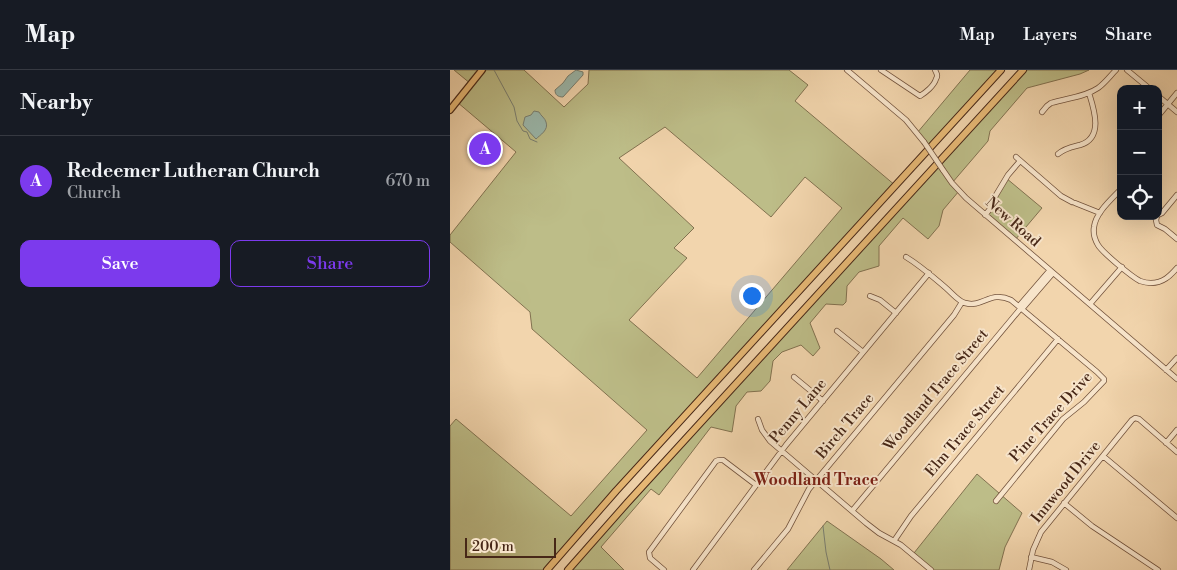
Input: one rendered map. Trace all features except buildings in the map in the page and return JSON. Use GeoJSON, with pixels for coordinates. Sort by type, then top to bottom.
{"type":"FeatureCollection","features":[{"type":"Feature","properties":{"kind":"highway"},"geometry":{"type":"LineString","coordinates":[[547,570],[616,491],[1001,70]]}},
{"type":"Feature","properties":{"kind":"highway"},"geometry":{"type":"LineString","coordinates":[[568,570],[1022,70]]}},
{"type":"Feature","properties":{"kind":"main road"},"geometry":{"type":"LineString","coordinates":[[450,110],[482,70]]}},
{"type":"Feature","properties":{"kind":"street","name":"New Road"},"geometry":{"type":"LineString","coordinates":[[847,70],[904,118],[961,193],[1177,379]]}},
{"type":"Feature","properties":{"kind":"street"},"geometry":{"type":"LineString","coordinates":[[881,70],[920,96],[926,92],[936,79],[936,70]]}},
{"type":"Feature","properties":{"kind":"street"},"geometry":{"type":"LineString","coordinates":[[1042,112],[1052,103],[1088,93],[1102,85],[1116,70]]}},
{"type":"Feature","properties":{"kind":"street"},"geometry":{"type":"LineString","coordinates":[[1127,70],[1145,85]]}},
{"type":"Feature","properties":{"kind":"street"},"geometry":{"type":"LineString","coordinates":[[1058,154],[1067,148],[1084,144],[1092,138],[1095,132],[1096,122],[1088,93]]}},
{"type":"Feature","properties":{"kind":"street"},"geometry":{"type":"LineString","coordinates":[[1162,111],[1177,93]]}},
{"type":"Feature","properties":{"kind":"street"},"geometry":{"type":"LineString","coordinates":[[1162,99],[1177,112]]}},
{"type":"Feature","properties":{"kind":"street"},"geometry":{"type":"LineString","coordinates":[[985,214],[990,209],[993,200],[1018,159],[1061,196],[1100,213]]}},
{"type":"Feature","properties":{"kind":"street"},"geometry":{"type":"LineString","coordinates":[[1117,194],[1100,213],[1094,226],[1094,234],[1100,248],[1138,280],[1149,283],[1164,280],[1177,268]]}},
{"type":"Feature","properties":{"kind":"street"},"geometry":{"type":"LineString","coordinates":[[1162,213],[1177,195]]}},
{"type":"Feature","properties":{"kind":"street"},"geometry":{"type":"LineString","coordinates":[[1156,220],[1157,224],[1177,239]]}},
{"type":"Feature","properties":{"kind":"street"},"geometry":{"type":"LineString","coordinates":[[906,257],[918,264],[962,302]]}},
{"type":"Feature","properties":{"kind":"street"},"geometry":{"type":"LineString","coordinates":[[1090,304],[1122,267]]}},
{"type":"Feature","properties":{"kind":"street","name":"Woodland Trace Street"},"geometry":{"type":"LineString","coordinates":[[852,511],[1052,272]]}},
{"type":"Feature","properties":{"kind":"street","name":"Penny Lane"},"geometry":{"type":"LineString","coordinates":[[693,570],[782,451],[929,273]]}},
{"type":"Feature","properties":{"kind":"street"},"geometry":{"type":"LineString","coordinates":[[870,296],[880,300],[896,313]]}},
{"type":"Feature","properties":{"kind":"street","name":"Pine Trace Drive"},"geometry":{"type":"LineString","coordinates":[[962,302],[975,304],[992,297],[1011,300],[1104,379],[1084,402],[1063,419],[996,501]]}},
{"type":"Feature","properties":{"kind":"street","name":"Birch Trace"},"geometry":{"type":"LineString","coordinates":[[754,570],[788,529],[804,496],[816,480],[954,315],[962,302]]}},
{"type":"Feature","properties":{"kind":"street"},"geometry":{"type":"LineString","coordinates":[[837,331],[863,352]]}},
{"type":"Feature","properties":{"kind":"street","name":"Elm Trace Street"},"geometry":{"type":"LineString","coordinates":[[894,541],[911,516],[1058,339]]}},
{"type":"Feature","properties":{"kind":"street"},"geometry":{"type":"LineString","coordinates":[[1166,370],[1177,358]]}},
{"type":"Feature","properties":{"kind":"street"},"geometry":{"type":"LineString","coordinates":[[794,377],[823,400]]}},
{"type":"Feature","properties":{"kind":"street","name":"Innwood Drive"},"geometry":{"type":"LineString","coordinates":[[1029,570],[1034,546],[1041,532],[1132,420],[1137,418],[1166,443]]}},
{"type":"Feature","properties":{"kind":"street"},"geometry":{"type":"LineString","coordinates":[[758,419],[765,435],[782,451],[872,528],[909,551],[931,570]]}},
{"type":"Feature","properties":{"kind":"street"},"geometry":{"type":"LineString","coordinates":[[1177,430],[1166,443],[1177,452]]}},
{"type":"Feature","properties":{"kind":"street"},"geometry":{"type":"LineString","coordinates":[[1103,456],[1177,518]]}},
{"type":"Feature","properties":{"kind":"street"},"geometry":{"type":"LineString","coordinates":[[664,570],[650,558],[648,552],[716,461],[723,460],[756,485]]}},
{"type":"Feature","properties":{"kind":"street"},"geometry":{"type":"LineString","coordinates":[[1064,503],[1092,526],[1158,570]]}},
{"type":"Feature","properties":{"kind":"street"},"geometry":{"type":"LineString","coordinates":[[1031,557],[1052,562],[1066,570]]}},
{"type":"Feature","properties":{"kind":"green space"},"geometry":{"type":"Polygon","coordinates":[[[454,70],[524,70],[564,107],[588,84],[589,70],[789,70],[808,85],[795,101],[896,186],[547,570],[450,570],[450,426],[456,419],[571,516],[647,430],[532,329],[530,312],[450,242],[450,235],[516,152],[457,102],[471,84],[454,70]],[[665,127],[619,158],[694,228],[674,248],[687,258],[629,320],[697,378],[842,208],[805,177],[771,217],[665,127]]]}},
{"type":"Feature","properties":{"kind":"green space"},"geometry":{"type":"Polygon","coordinates":[[[970,70],[1001,70],[928,150],[917,133],[970,70]]]}},
{"type":"Feature","properties":{"kind":"green space"},"geometry":{"type":"Polygon","coordinates":[[[1022,70],[1089,70],[1027,88],[990,131],[988,141],[952,183],[959,191],[943,210],[939,226],[928,239],[903,218],[879,246],[879,266],[859,272],[847,286],[846,302],[843,305],[826,304],[810,323],[820,348],[813,356],[801,345],[782,352],[773,361],[770,381],[761,391],[747,392],[736,406],[732,432],[711,427],[659,495],[651,489],[601,547],[624,570],[568,570],[1022,70]]]}},
{"type":"Feature","properties":{"kind":"green space"},"geometry":{"type":"Polygon","coordinates":[[[1006,178],[1042,208],[1015,240],[985,215],[1006,178]]]}},
{"type":"Feature","properties":{"kind":"green space"},"geometry":{"type":"Polygon","coordinates":[[[977,474],[1022,513],[1005,547],[999,570],[934,570],[914,553],[977,474]]]}},
{"type":"Feature","properties":{"kind":"green space"},"geometry":{"type":"Polygon","coordinates":[[[827,521],[881,559],[894,570],[787,570],[827,521]]]}},
{"type":"Feature","properties":{"kind":"shaded area"},"geometry":{"type":"Polygon","coordinates":[[[576,70],[583,72],[583,75],[563,97],[557,95],[555,90],[576,70]]]}},
{"type":"Feature","properties":{"kind":"shaded area"},"geometry":{"type":"Polygon","coordinates":[[[534,111],[539,112],[547,125],[544,132],[536,139],[523,125],[525,117],[531,115],[534,111]]]}},
{"type":"Feature","properties":{"kind":"waterway"},"geometry":{"type":"LineString","coordinates":[[494,70],[514,107],[517,121],[523,131],[527,132],[530,139],[537,142]]}},
{"type":"Feature","properties":{"kind":"waterway"},"geometry":{"type":"LineString","coordinates":[[823,526],[830,570]]}},
{"type":"Feature","properties":{"kind":"place","name":"Redeemer Lutheran Church"},"geometry":{"type":"Point","coordinates":[485,149]}},
{"type":"Feature","properties":{"kind":"district","name":"Woodland Trace"},"geometry":{"type":"Point","coordinates":[816,480]}}]}
